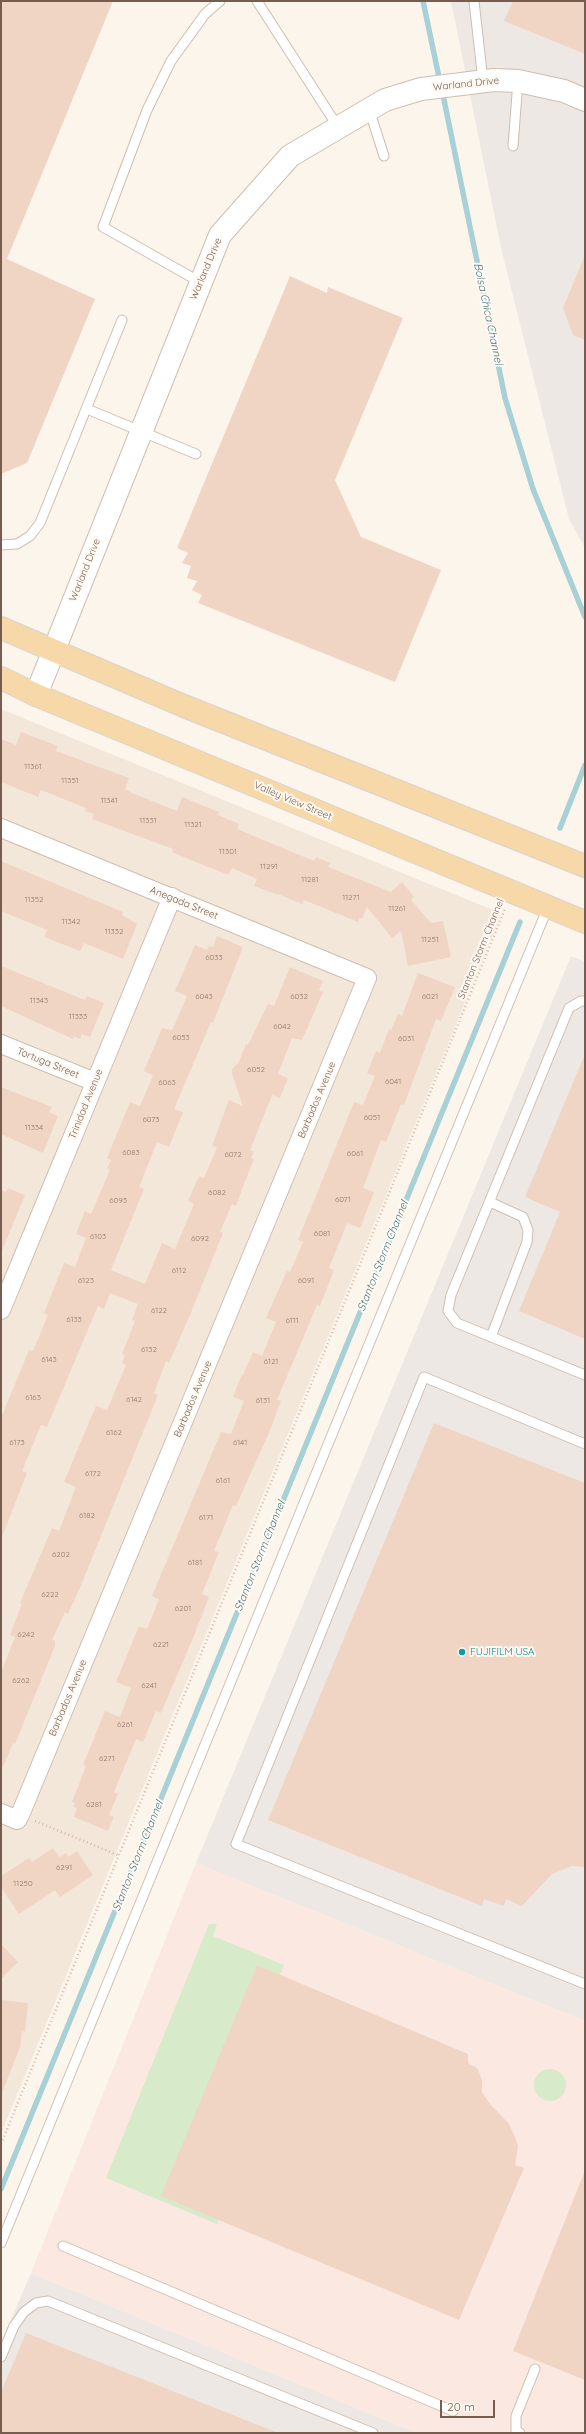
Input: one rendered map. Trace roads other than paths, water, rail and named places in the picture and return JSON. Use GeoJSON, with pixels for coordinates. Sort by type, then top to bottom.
{"type":"FeatureCollection","features":[{"type":"Feature","properties":{"kind":"main road"},"geometry":{"type":"LineString","coordinates":[[1,628],[53,651],[585,866]]}},
{"type":"Feature","properties":{"kind":"main road","name":"Valley View Street"},"geometry":{"type":"LineString","coordinates":[[1,678],[36,695],[585,922]]}},
{"type":"Feature","properties":{"kind":"street","name":"Warland Drive"},"geometry":{"type":"LineString","coordinates":[[36,695],[140,430],[220,236],[290,156],[385,100],[421,89],[483,81],[518,81],[564,91],[585,100]]}},
{"type":"Feature","properties":{"kind":"street","name":"Anegada Street"},"geometry":{"type":"LineString","coordinates":[[1,828],[368,978]]}},
{"type":"Feature","properties":{"kind":"street","name":"Trinidad Avenue"},"geometry":{"type":"LineString","coordinates":[[1,1310],[8,1274],[95,1082],[172,897]]}},
{"type":"Feature","properties":{"kind":"street","name":"Barbados Avenue"},"geometry":{"type":"LineString","coordinates":[[1,1813],[19,1817],[368,978]]}},
{"type":"Feature","properties":{"kind":"street","name":"Tortuga Street"},"geometry":{"type":"LineString","coordinates":[[1,1044],[95,1082]]}},
{"type":"Feature","properties":{"kind":"lane"},"geometry":{"type":"LineString","coordinates":[[200,282],[103,227],[147,110],[171,61],[206,14],[220,1]]}},
{"type":"Feature","properties":{"kind":"lane"},"geometry":{"type":"LineString","coordinates":[[257,1],[338,127]]}},
{"type":"Feature","properties":{"kind":"lane"},"geometry":{"type":"LineString","coordinates":[[474,1],[483,81]]}},
{"type":"Feature","properties":{"kind":"lane"},"geometry":{"type":"LineString","coordinates":[[513,146],[518,81]]}},
{"type":"Feature","properties":{"kind":"lane"},"geometry":{"type":"LineString","coordinates":[[369,109],[384,156]]}},
{"type":"Feature","properties":{"kind":"lane"},"geometry":{"type":"LineString","coordinates":[[1,545],[17,544],[30,536],[40,523],[122,320]]}},
{"type":"Feature","properties":{"kind":"lane"},"geometry":{"type":"LineString","coordinates":[[86,409],[196,454]]}},
{"type":"Feature","properties":{"kind":"lane"},"geometry":{"type":"LineString","coordinates":[[1,2243],[548,907]]}},
{"type":"Feature","properties":{"kind":"lane"},"geometry":{"type":"LineString","coordinates":[[585,1001],[581,1001],[570,1008],[451,1295],[448,1311],[456,1323],[585,1375]]}},
{"type":"Feature","properties":{"kind":"lane"},"geometry":{"type":"LineString","coordinates":[[490,1202],[523,1217],[528,1230],[527,1242],[491,1337]]}},
{"type":"Feature","properties":{"kind":"lane"},"geometry":{"type":"LineString","coordinates":[[585,1444],[424,1377],[236,1844],[585,1984]]}},
{"type":"Feature","properties":{"kind":"lane"},"geometry":{"type":"LineString","coordinates":[[63,2246],[453,2411]]}},
{"type":"Feature","properties":{"kind":"lane"},"geometry":{"type":"LineString","coordinates":[[1,2357],[14,2326],[24,2312],[40,2301],[48,2301],[372,2433]]}},
{"type":"Feature","properties":{"kind":"lane"},"geometry":{"type":"LineString","coordinates":[[520,2433],[516,2431],[516,2416],[535,2369]]}},
{"type":"Feature","properties":{"kind":"waterway","name":"Bolsa Chica Channel"},"geometry":{"type":"LineString","coordinates":[[423,1],[440,82]]}},
{"type":"Feature","properties":{"kind":"waterway","name":"Bolsa Chica Channel"},"geometry":{"type":"LineString","coordinates":[[442,90],[505,398],[533,489],[585,617]]}},
{"type":"Feature","properties":{"kind":"waterway","name":"Stanton Storm Channel"},"geometry":{"type":"LineString","coordinates":[[560,828],[585,765]]}},
{"type":"Feature","properties":{"kind":"waterway","name":"Stanton Storm Channel"},"geometry":{"type":"LineString","coordinates":[[1,2189],[520,922]]}},
{"type":"Feature","properties":{"kind":"place","name":"FUJIFILM USA"},"geometry":{"type":"Point","coordinates":[462,1652]}}]}
